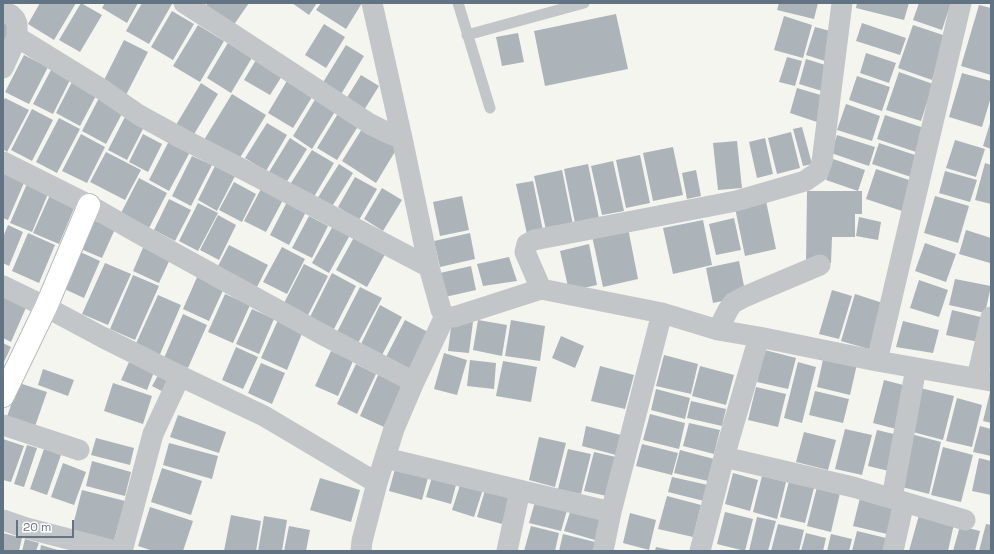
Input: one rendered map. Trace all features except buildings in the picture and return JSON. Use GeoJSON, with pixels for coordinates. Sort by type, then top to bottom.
{"type":"FeatureCollection","features":[{"type":"Feature","properties":{"kind":"street"},"geometry":{"type":"LineString","coordinates":[[184,3],[370,124],[402,138]]}},
{"type":"Feature","properties":{"kind":"street"},"geometry":{"type":"LineString","coordinates":[[372,3],[429,266],[440,310],[445,316],[454,317],[541,289],[662,313],[718,330],[984,380],[991,317]]}},
{"type":"Feature","properties":{"kind":"street"},"geometry":{"type":"LineString","coordinates":[[541,289],[524,252],[527,244],[534,240],[736,201],[805,181],[818,172],[822,162],[842,3]]}},
{"type":"Feature","properties":{"kind":"street"},"geometry":{"type":"LineString","coordinates":[[877,361],[961,3]]}},
{"type":"Feature","properties":{"kind":"street"},"geometry":{"type":"LineString","coordinates":[[3,11],[11,14],[17,24],[17,37],[3,68]]}},
{"type":"Feature","properties":{"kind":"street"},"geometry":{"type":"LineString","coordinates":[[17,37],[139,114],[181,138],[429,266]]}},
{"type":"Feature","properties":{"kind":"street"},"geometry":{"type":"LineString","coordinates":[[3,162],[89,205],[327,337],[414,382]]}},
{"type":"Feature","properties":{"kind":"street"},"geometry":{"type":"LineString","coordinates":[[3,396],[46,307],[89,205]]}},
{"type":"Feature","properties":{"kind":"street"},"geometry":{"type":"LineString","coordinates":[[718,330],[733,303],[820,265]]}},
{"type":"Feature","properties":{"kind":"street"},"geometry":{"type":"LineString","coordinates":[[3,286],[180,376],[264,416],[377,483]]}},
{"type":"Feature","properties":{"kind":"street"},"geometry":{"type":"LineString","coordinates":[[603,551],[610,512],[662,313]]}},
{"type":"Feature","properties":{"kind":"street"},"geometry":{"type":"LineString","coordinates":[[361,551],[362,541],[377,483],[394,429],[445,316]]}},
{"type":"Feature","properties":{"kind":"street"},"geometry":{"type":"LineString","coordinates":[[700,551],[724,457],[759,337]]}},
{"type":"Feature","properties":{"kind":"street"},"geometry":{"type":"LineString","coordinates":[[895,551],[898,500],[916,368]]}},
{"type":"Feature","properties":{"kind":"street"},"geometry":{"type":"LineString","coordinates":[[122,551],[153,434],[180,376]]}},
{"type":"Feature","properties":{"kind":"street"},"geometry":{"type":"LineString","coordinates":[[3,425],[79,450]]}},
{"type":"Feature","properties":{"kind":"street"},"geometry":{"type":"LineString","coordinates":[[724,457],[853,487],[965,520]]}},
{"type":"Feature","properties":{"kind":"street"},"geometry":{"type":"LineString","coordinates":[[385,458],[610,512]]}},
{"type":"Feature","properties":{"kind":"street"},"geometry":{"type":"LineString","coordinates":[[507,551],[520,490]]}},
{"type":"Feature","properties":{"kind":"street"},"geometry":{"type":"LineString","coordinates":[[3,520],[26,528],[115,551]]}},
{"type":"Feature","properties":{"kind":"lane"},"geometry":{"type":"LineString","coordinates":[[458,3],[490,108]]}},
{"type":"Feature","properties":{"kind":"lane"},"geometry":{"type":"LineString","coordinates":[[468,35],[584,3]]}}]}
